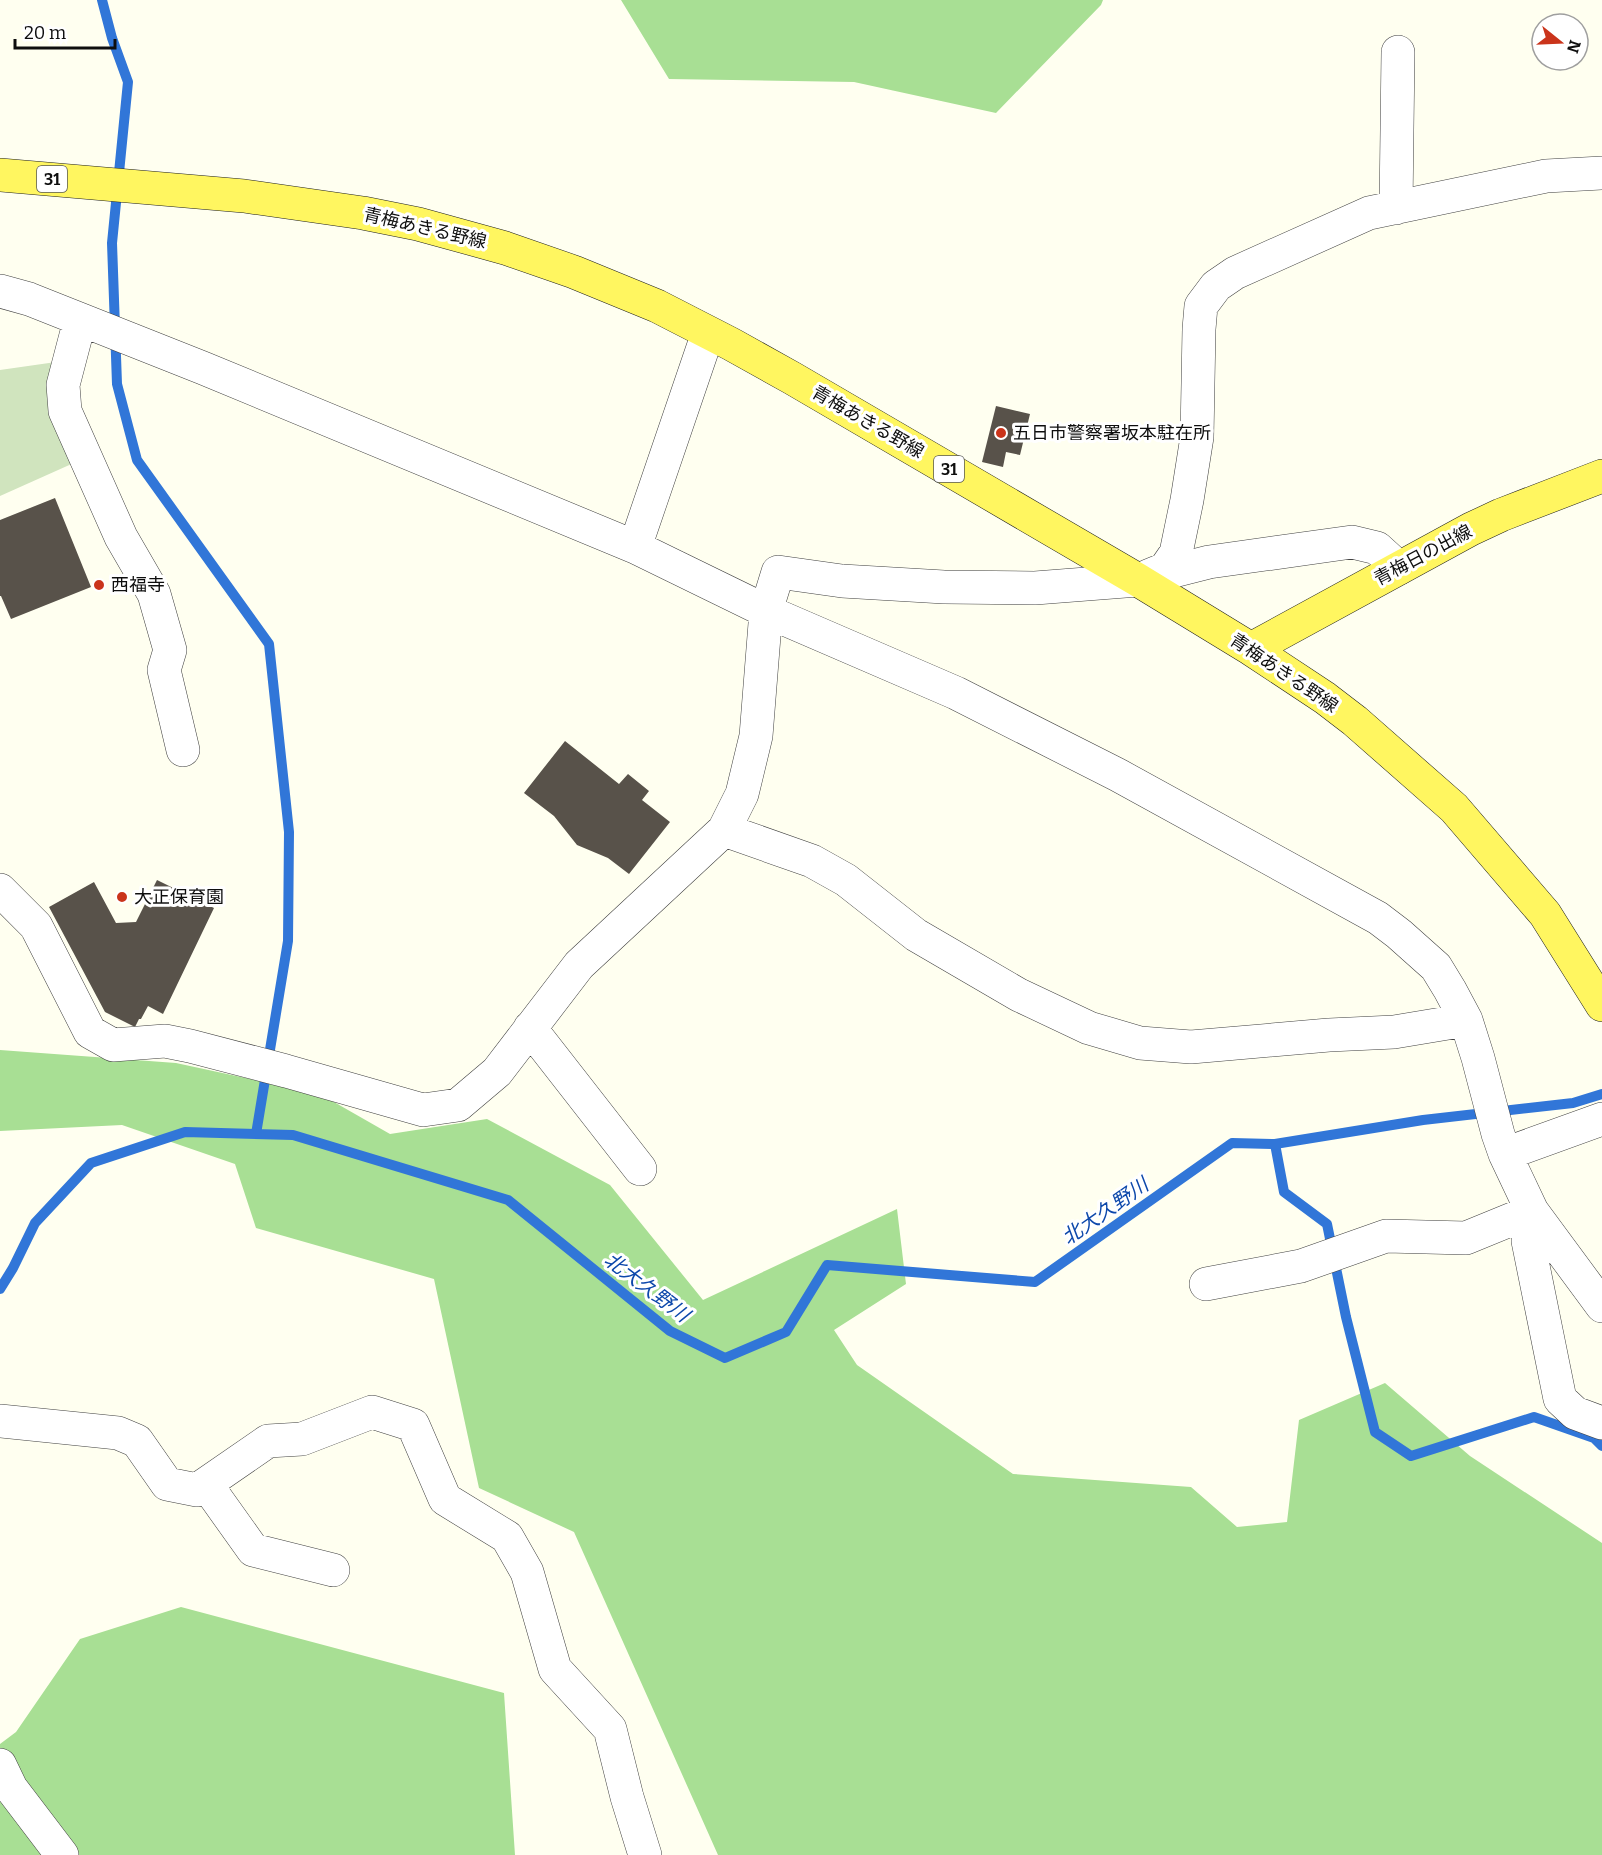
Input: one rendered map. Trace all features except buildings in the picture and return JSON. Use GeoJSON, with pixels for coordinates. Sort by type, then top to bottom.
{"type":"FeatureCollection","features":[{"type":"Feature","properties":{"kind":"main road","name":"青梅あきる野線"},"geometry":{"type":"LineString","coordinates":[[0,175],[244,196],[333,208],[418,224],[536,258],[657,306],[792,378],[1138,580],[1251,649],[1325,698],[1355,721],[1454,808],[1545,914],[1602,1005]]}},
{"type":"Feature","properties":{"kind":"main road","name":"青梅日の出線"},"geometry":{"type":"LineString","coordinates":[[1251,649],[1471,529],[1602,476]]}},
{"type":"Feature","properties":{"kind":"street"},"geometry":{"type":"LineString","coordinates":[[1396,208],[1398,52]]}},
{"type":"Feature","properties":{"kind":"street"},"geometry":{"type":"LineString","coordinates":[[1138,580],[1165,568],[1176,553],[1197,437],[1201,306],[1216,286],[1235,273],[1369,213],[1546,176],[1602,172]]}},
{"type":"Feature","properties":{"kind":"street"},"geometry":{"type":"LineString","coordinates":[[0,291],[29,299],[203,368],[635,547],[766,611],[976,703],[1118,776],[1378,918],[1436,967],[1466,1020],[1502,1144],[1532,1211],[1602,1306]]}},
{"type":"Feature","properties":{"kind":"street"},"geometry":{"type":"LineString","coordinates":[[80,320],[63,385],[65,411],[121,537],[154,594],[170,650],[164,670],[183,750]]}},
{"type":"Feature","properties":{"kind":"street"},"geometry":{"type":"LineString","coordinates":[[635,547],[708,333]]}},
{"type":"Feature","properties":{"kind":"street"},"geometry":{"type":"LineString","coordinates":[[0,890],[36,926],[90,1032],[113,1045],[165,1041],[286,1071],[423,1110],[458,1105],[497,1072],[579,965],[724,830],[742,794],[756,736],[766,611],[778,572],[842,581],[944,587],[1035,588],[1138,580],[1209,562],[1352,542],[1377,548],[1399,568]]}},
{"type":"Feature","properties":{"kind":"street"},"geometry":{"type":"LineString","coordinates":[[724,830],[812,861],[846,880],[916,935],[1019,995],[1089,1028],[1140,1043],[1191,1047],[1394,1032],[1466,1020]]}},
{"type":"Feature","properties":{"kind":"street"},"geometry":{"type":"LineString","coordinates":[[530,1028],[640,1169]]}},
{"type":"Feature","properties":{"kind":"street"},"geometry":{"type":"LineString","coordinates":[[1502,1144],[1602,1119]]}},
{"type":"Feature","properties":{"kind":"street"},"geometry":{"type":"LineString","coordinates":[[1206,1284],[1301,1266],[1386,1236],[1466,1238],[1532,1211]]}},
{"type":"Feature","properties":{"kind":"street"},"geometry":{"type":"LineString","coordinates":[[1532,1211],[1528,1241],[1560,1399],[1575,1413],[1602,1423]]}},
{"type":"Feature","properties":{"kind":"street"},"geometry":{"type":"LineString","coordinates":[[0,1421],[118,1433],[137,1442],[167,1484],[198,1490],[268,1441],[302,1439],[372,1412],[413,1425],[445,1499],[507,1537],[527,1572],[555,1669],[610,1729],[627,1797],[645,1855]]}},
{"type":"Feature","properties":{"kind":"street"},"geometry":{"type":"LineString","coordinates":[[206,1484],[253,1550],[333,1570]]}},
{"type":"Feature","properties":{"kind":"street"},"geometry":{"type":"LineString","coordinates":[[0,1765],[11,1788],[62,1855]]}},
{"type":"Feature","properties":{"kind":"green space"},"geometry":{"type":"Polygon","coordinates":[[[621,0],[1103,0],[1101,5],[996,113],[854,82],[669,79],[621,0]]]}},
{"type":"Feature","properties":{"kind":"green space"},"geometry":{"type":"Polygon","coordinates":[[[56,362],[76,462],[0,496],[0,370],[56,362]]]}},
{"type":"Feature","properties":{"kind":"green space"},"geometry":{"type":"Polygon","coordinates":[[[0,1050],[176,1063],[320,1094],[390,1134],[487,1119],[610,1185],[703,1300],[897,1209],[906,1284],[834,1330],[857,1365],[1013,1474],[1191,1487],[1237,1527],[1287,1522],[1299,1420],[1385,1383],[1470,1456],[1602,1543],[1602,1855],[718,1855],[574,1532],[479,1488],[434,1279],[256,1228],[235,1164],[122,1125],[0,1131],[0,1050]]]}},
{"type":"Feature","properties":{"kind":"green space"},"geometry":{"type":"Polygon","coordinates":[[[181,1607],[504,1693],[515,1855],[0,1855],[0,1744],[16,1732],[80,1639],[181,1607]]]}},
{"type":"Feature","properties":{"kind":"waterway"},"geometry":{"type":"LineString","coordinates":[[102,0],[112,38],[128,82],[112,243],[117,384],[137,460],[269,644],[289,832],[288,941],[256,1134]]}},
{"type":"Feature","properties":{"kind":"waterway","name":"北大久野川"},"geometry":{"type":"LineString","coordinates":[[0,1289],[35,1223],[91,1163],[185,1132],[293,1135],[508,1200],[670,1331],[725,1358],[786,1332],[827,1265],[1035,1282],[1232,1143],[1275,1144],[1423,1120],[1573,1103],[1602,1094]]}},
{"type":"Feature","properties":{"kind":"waterway"},"geometry":{"type":"LineString","coordinates":[[1275,1144],[1284,1192],[1327,1224],[1346,1317],[1375,1432],[1411,1456],[1534,1417],[1594,1438],[1602,1446]]}},
{"type":"Feature","properties":{"kind":"place","name":"五日市警察署坂本駐在所"},"geometry":{"type":"Point","coordinates":[1001,433]}},
{"type":"Feature","properties":{"kind":"place","name":"西福寺"},"geometry":{"type":"Point","coordinates":[99,585]}},
{"type":"Feature","properties":{"kind":"place","name":"大正保育園"},"geometry":{"type":"Point","coordinates":[122,897]}}]}
